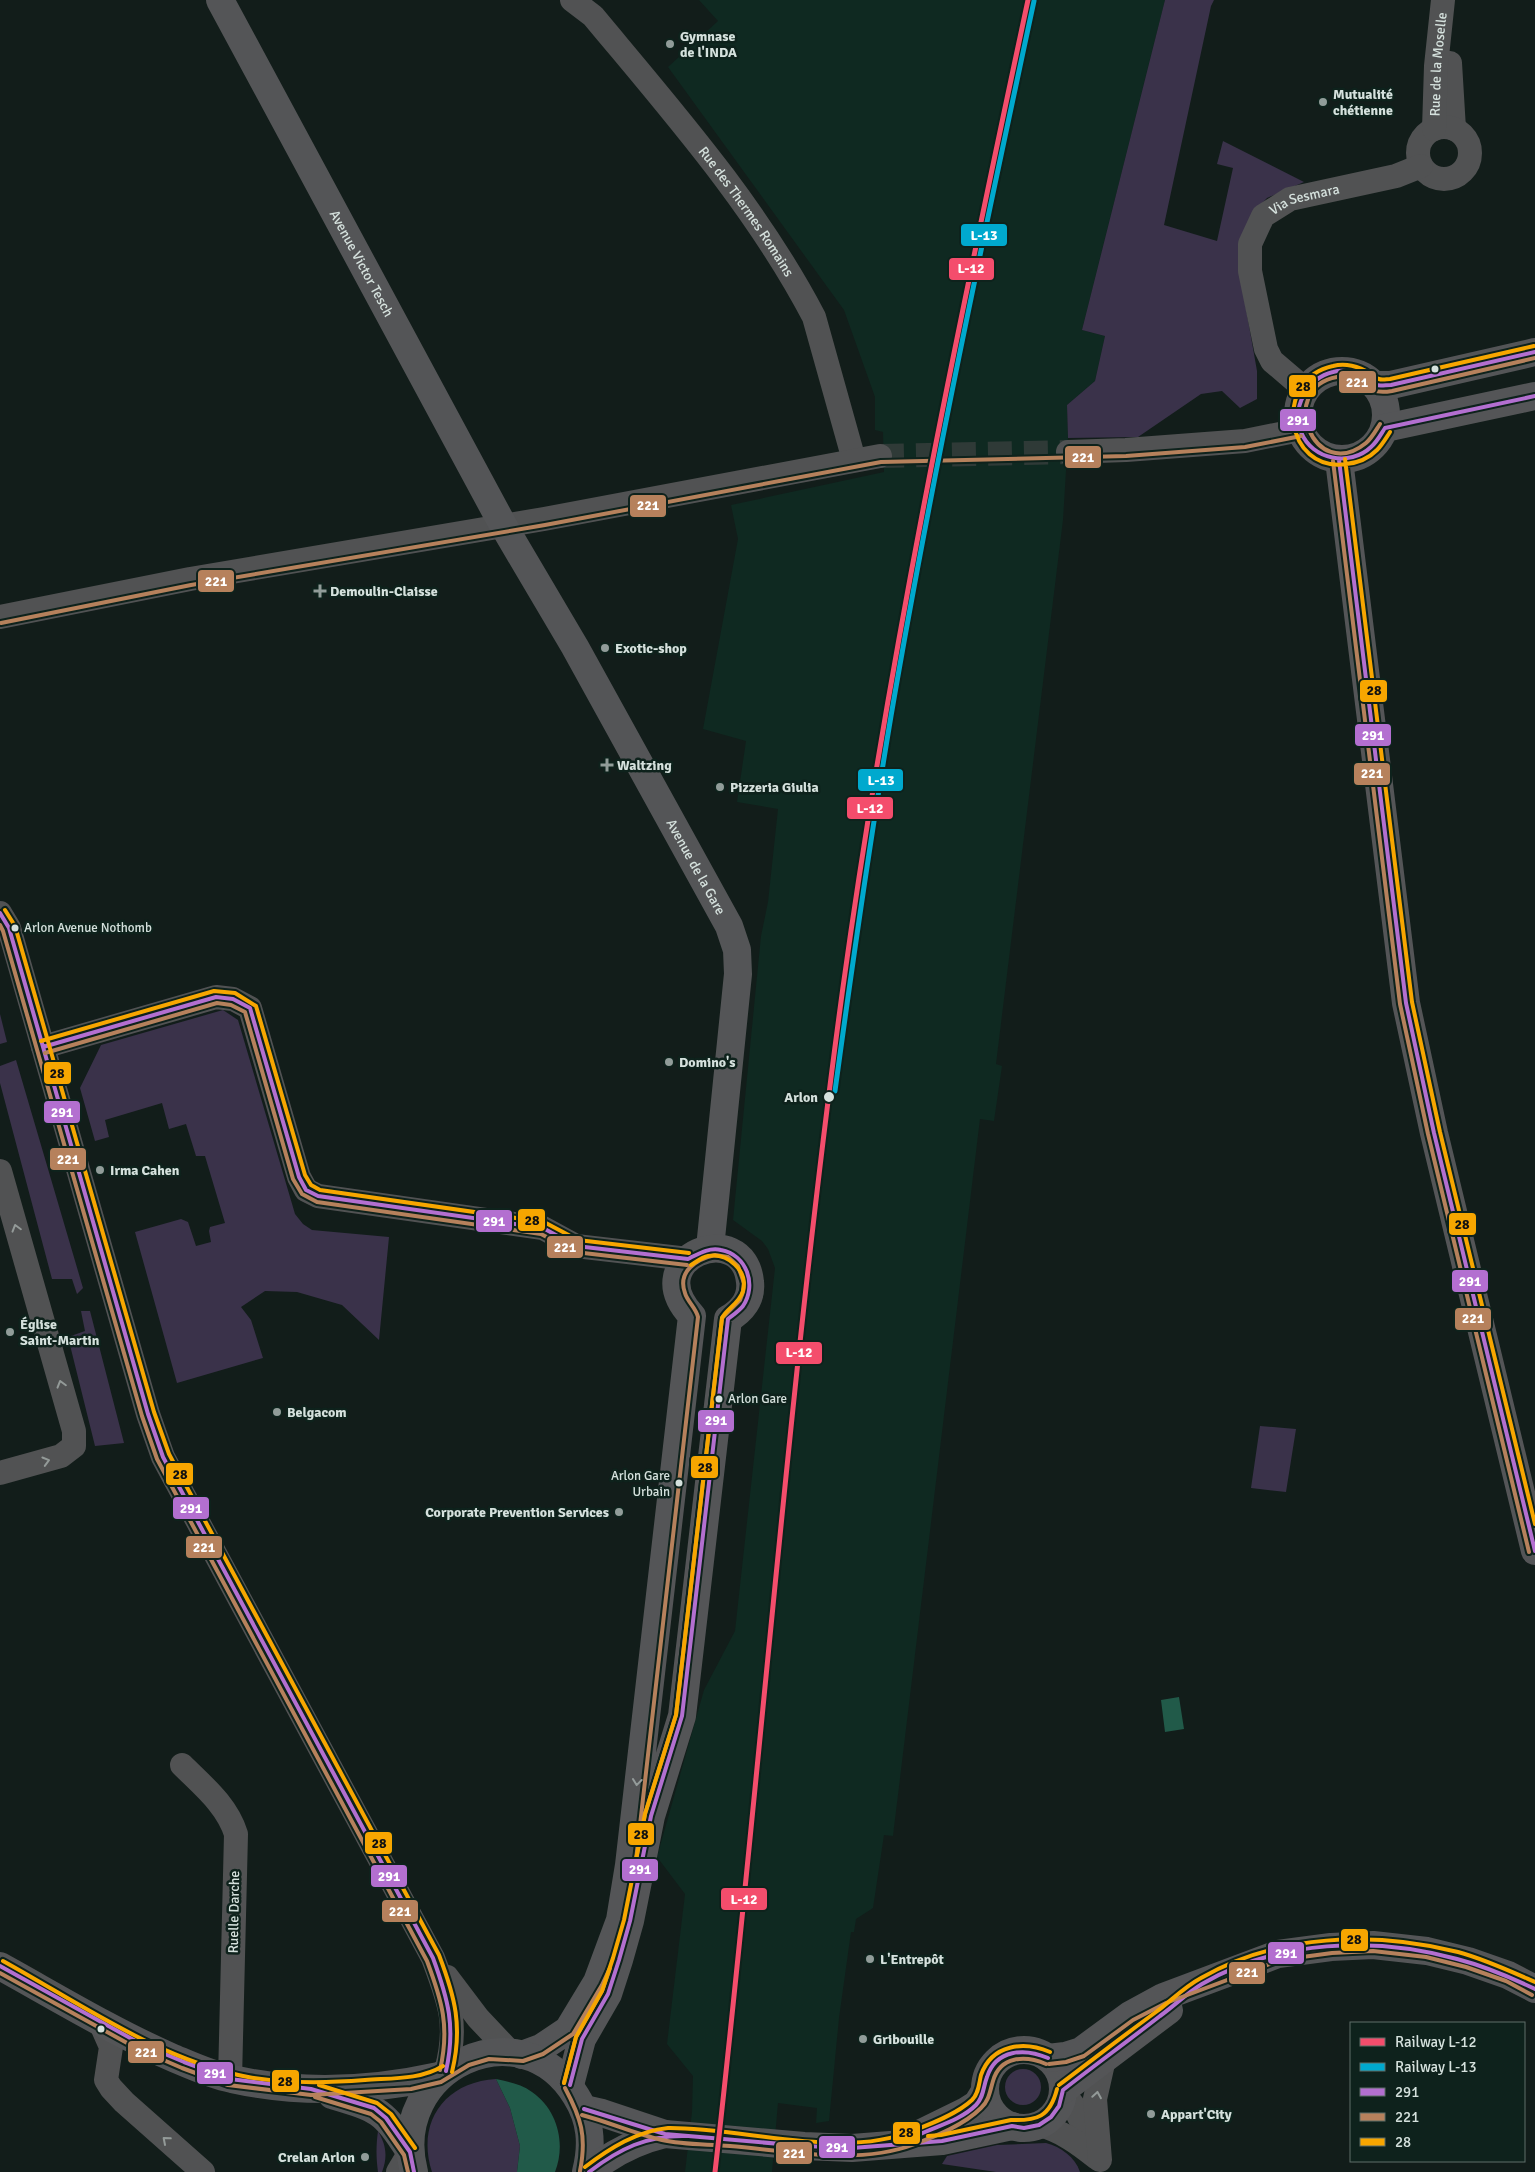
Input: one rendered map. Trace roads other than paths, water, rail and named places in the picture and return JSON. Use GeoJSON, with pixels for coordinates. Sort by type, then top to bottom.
{"type":"FeatureCollection","features":[{"type":"Feature","properties":{"kind":"main road","name":"Avenue Victor Tesch"},"geometry":{"type":"LineString","coordinates":[[220,0],[504,525]]}},
{"type":"Feature","properties":{"kind":"main road"},"geometry":{"type":"LineString","coordinates":[[1375,385],[1391,385],[1535,352]]}},
{"type":"Feature","properties":{"kind":"main road"},"geometry":{"type":"LineString","coordinates":[[1339,371],[1352,372],[1364,377],[1375,385],[1383,398],[1386,413],[1384,428],[1378,442],[1367,452],[1354,458],[1339,460],[1326,457],[1315,451],[1306,441],[1300,430],[1299,409],[1306,390],[1321,377],[1339,371]]}},
{"type":"Feature","properties":{"kind":"main road"},"geometry":{"type":"LineString","coordinates":[[1384,428],[1535,396]]}},
{"type":"Feature","properties":{"kind":"main road"},"geometry":{"type":"LineString","coordinates":[[1339,460],[1406,1003],[1434,1133],[1535,1551]]}},
{"type":"Feature","properties":{"kind":"main road","name":"Avenue de la Gare"},"geometry":{"type":"LineString","coordinates":[[504,525],[708,886],[729,926],[737,950],[737,983],[699,1253],[681,1267],[676,1288],[679,1298],[692,1316],[629,1865],[620,1920],[597,1982],[568,2030],[541,2048],[516,2054]]}},
{"type":"Feature","properties":{"kind":"main road"},"geometry":{"type":"LineString","coordinates":[[570,2086],[582,2039],[608,1994],[619,1960],[630,1921],[651,1816],[682,1716],[728,1319],[738,1314],[750,1295],[750,1278],[743,1263],[735,1255],[725,1250],[699,1253]]}},
{"type":"Feature","properties":{"kind":"main road"},"geometry":{"type":"LineString","coordinates":[[1048,2058],[1065,2056],[1081,2051],[1130,2015],[1163,1997],[1278,1954],[1331,1947],[1373,1945],[1426,1951],[1468,1960],[1508,1975],[1535,1989]]}},
{"type":"Feature","properties":{"kind":"main road"},"geometry":{"type":"LineString","coordinates":[[0,1966],[141,2044],[230,2079],[311,2089],[386,2086],[442,2073],[466,2059],[488,2053],[516,2054],[540,2062],[556,2072],[570,2086],[584,2109],[591,2153],[588,2172]]}},
{"type":"Feature","properties":{"kind":"main road"},"geometry":{"type":"LineString","coordinates":[[1063,2091],[1206,1982]]}},
{"type":"Feature","properties":{"kind":"main road"},"geometry":{"type":"LineString","coordinates":[[584,2109],[665,2134],[804,2146],[852,2148],[942,2141],[1025,2126],[1051,2117],[1059,2106],[1063,2091],[1062,2080],[1057,2068],[1048,2058],[1036,2052],[1022,2050],[1008,2053],[996,2062],[988,2076],[985,2091],[977,2104],[899,2143]]}},
{"type":"Feature","properties":{"kind":"main road"},"geometry":{"type":"LineString","coordinates":[[407,2165],[412,2124],[415,2115],[422,2098],[442,2073]]}},
{"type":"Feature","properties":{"kind":"main road"},"geometry":{"type":"LineString","coordinates":[[311,2089],[374,2108],[386,2118],[407,2165]]}},
{"type":"Feature","properties":{"kind":"main road"},"geometry":{"type":"LineString","coordinates":[[985,2091],[989,2107],[999,2119],[1025,2126]]}},
{"type":"Feature","properties":{"kind":"main road"},"geometry":{"type":"LineString","coordinates":[[588,2172],[608,2157],[632,2144],[665,2134]]}},
{"type":"Feature","properties":{"kind":"street","name":"Rue des Thermes Romains"},"geometry":{"type":"LineString","coordinates":[[572,0],[593,16],[724,178],[770,242],[814,316],[854,460]]}},
{"type":"Feature","properties":{"kind":"street","name":"Rue de la Moselle"},"geometry":{"type":"LineString","coordinates":[[1443,0],[1436,66],[1444,129]]}},
{"type":"Feature","properties":{"kind":"street","name":"Rue de la Moselle"},"geometry":{"type":"LineString","coordinates":[[1444,129],[1457,0]]}},
{"type":"Feature","properties":{"kind":"street"},"geometry":{"type":"LineString","coordinates":[[1444,129],[1462,135],[1468,143],[1470,153],[1468,163],[1463,171],[1455,177],[1446,180],[1436,178],[1428,174],[1421,166],[1418,155],[1420,144],[1425,135],[1444,129]]}},
{"type":"Feature","properties":{"kind":"street","name":"Via Sesmara"},"geometry":{"type":"LineString","coordinates":[[1306,390],[1272,361],[1266,349],[1250,271],[1250,244],[1263,216],[1290,200],[1396,176],[1421,166]]}},
{"type":"Feature","properties":{"kind":"street"},"geometry":{"type":"LineString","coordinates":[[1068,452],[1126,450],[1246,441],[1300,430]]}},
{"type":"Feature","properties":{"kind":"street"},"geometry":{"type":"LineString","coordinates":[[0,617],[190,579],[504,525],[880,456]]}},
{"type":"Feature","properties":{"kind":"street"},"geometry":{"type":"LineString","coordinates":[[0,913],[9,928],[146,1404],[163,1457],[432,1958],[449,2002],[453,2028],[451,2052],[442,2073]]}},
{"type":"Feature","properties":{"kind":"street"},"geometry":{"type":"LineString","coordinates":[[43,1047],[216,997],[233,999],[250,1008],[299,1177],[306,1190],[318,1196],[388,1208],[543,1228],[563,1240],[590,1248],[699,1253]]}},
{"type":"Feature","properties":{"kind":"street"},"geometry":{"type":"LineString","coordinates":[[0,1171],[74,1431],[74,1446],[61,1456],[0,1473]]}},
{"type":"Feature","properties":{"kind":"street","name":"Ruelle Darche"},"geometry":{"type":"LineString","coordinates":[[182,1765],[223,1806],[232,1820],[236,1834],[230,2079]]}},
{"type":"Feature","properties":{"kind":"street"},"geometry":{"type":"LineString","coordinates":[[432,1958],[478,2018],[516,2054]]}},
{"type":"Feature","properties":{"kind":"street"},"geometry":{"type":"LineString","coordinates":[[100,2022],[110,2047],[106,2080],[111,2088],[124,2102],[203,2172]]}},
{"type":"Feature","properties":{"kind":"street"},"geometry":{"type":"LineString","coordinates":[[1102,2166],[1095,2099],[1104,2059]]}},
{"type":"Feature","properties":{"kind":"street"},"geometry":{"type":"LineString","coordinates":[[1063,2091],[1073,2105],[1102,2166]]}},
{"type":"Feature","properties":{"kind":"street"},"geometry":{"type":"LineString","coordinates":[[1025,2126],[1054,2129],[1070,2137],[1102,2166]]}},
{"type":"Feature","properties":{"kind":"tunnel"},"geometry":{"type":"LineString","coordinates":[[880,456],[1068,452]]}},
{"type":"Feature","properties":{"kind":"rail line","name":"L-12"},"geometry":{"type":"LineString","coordinates":[[715,2172],[791,1431],[824,1135],[843,987],[881,739],[926,492],[1028,0]]}},
{"type":"Feature","properties":{"kind":"rail line","name":"L-13"},"geometry":{"type":"LineString","coordinates":[[835,1091],[876,810],[923,537],[1034,1]]}},
{"type":"Feature","properties":{"kind":"place","name":"Gymnase de l'INDA"},"geometry":{"type":"Point","coordinates":[670,44]}},
{"type":"Feature","properties":{"kind":"place","name":"Mutualité chétienne"},"geometry":{"type":"Point","coordinates":[1323,102]}},
{"type":"Feature","properties":{"kind":"place","name":"Demoulin-Claisse"},"geometry":{"type":"Point","coordinates":[320,591]}},
{"type":"Feature","properties":{"kind":"place","name":"Exotic-shop"},"geometry":{"type":"Point","coordinates":[605,648]}},
{"type":"Feature","properties":{"kind":"place","name":"Waltzing"},"geometry":{"type":"Point","coordinates":[607,765]}},
{"type":"Feature","properties":{"kind":"place","name":"Pizzeria Giulia"},"geometry":{"type":"Point","coordinates":[720,787]}},
{"type":"Feature","properties":{"kind":"place","name":"Arlon Avenue Nothomb"},"geometry":{"type":"Point","coordinates":[15,928]}},
{"type":"Feature","properties":{"kind":"place","name":"Domino's"},"geometry":{"type":"Point","coordinates":[669,1062]}},
{"type":"Feature","properties":{"kind":"place","name":"Arlon"},"geometry":{"type":"Point","coordinates":[829,1097]}},
{"type":"Feature","properties":{"kind":"place","name":"Irma Cahen"},"geometry":{"type":"Point","coordinates":[100,1170]}},
{"type":"Feature","properties":{"kind":"place","name":"Église Saint-Martin"},"geometry":{"type":"Point","coordinates":[10,1332]}},
{"type":"Feature","properties":{"kind":"place","name":"Arlon Gare"},"geometry":{"type":"Point","coordinates":[719,1399]}},
{"type":"Feature","properties":{"kind":"place","name":"Belgacom"},"geometry":{"type":"Point","coordinates":[277,1412]}},
{"type":"Feature","properties":{"kind":"place","name":"Arlon Gare Urbain"},"geometry":{"type":"Point","coordinates":[679,1483]}},
{"type":"Feature","properties":{"kind":"place","name":"Corporate Prevention Services"},"geometry":{"type":"Point","coordinates":[619,1512]}},
{"type":"Feature","properties":{"kind":"place","name":"L'Entrepôt"},"geometry":{"type":"Point","coordinates":[870,1959]}},
{"type":"Feature","properties":{"kind":"place","name":"Gribouille"},"geometry":{"type":"Point","coordinates":[863,2039]}},
{"type":"Feature","properties":{"kind":"place","name":"Appart'City"},"geometry":{"type":"Point","coordinates":[1151,2114]}},
{"type":"Feature","properties":{"kind":"place","name":"Crelan Arlon"},"geometry":{"type":"Point","coordinates":[365,2157]}}]}
